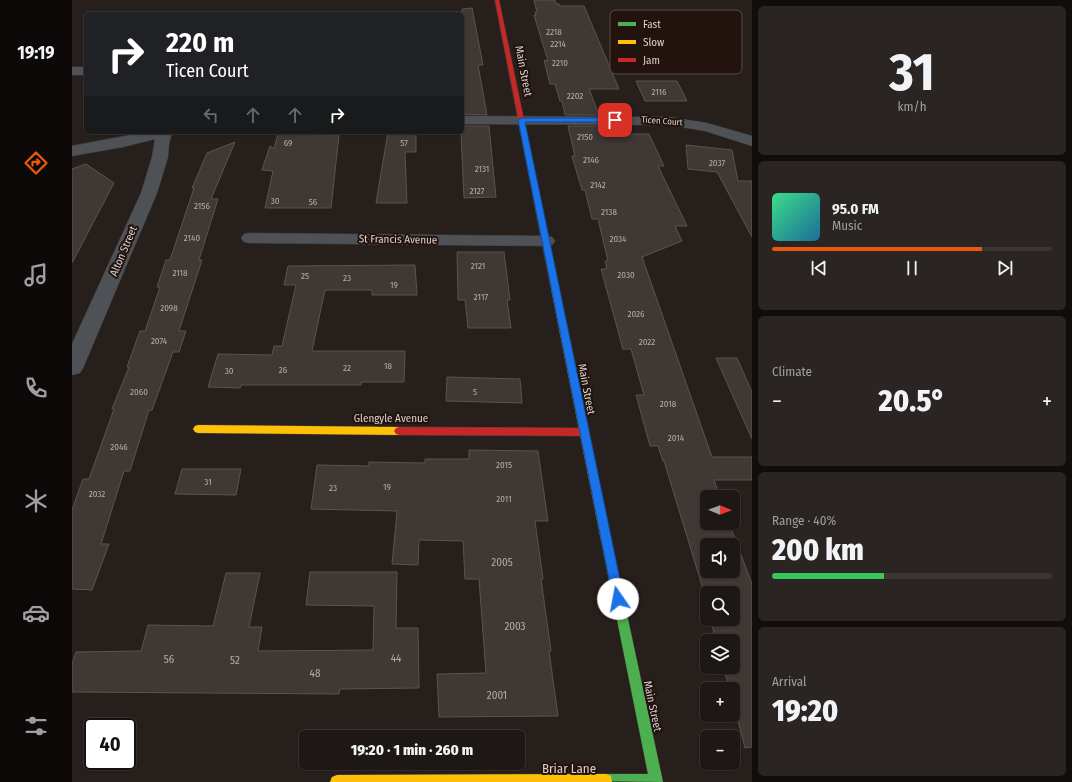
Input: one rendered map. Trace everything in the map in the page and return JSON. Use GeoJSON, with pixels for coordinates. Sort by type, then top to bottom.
{"type":"FeatureCollection","features":[{"type":"Feature","properties":{"kind":"street","name":"Main Street"},"geometry":{"type":"LineString","coordinates":[[497,0],[656,782]]}},
{"type":"Feature","properties":{"kind":"street"},"geometry":{"type":"LineString","coordinates":[[72,71],[84,71]]}},
{"type":"Feature","properties":{"kind":"street","name":"Ticen Court"},"geometry":{"type":"LineString","coordinates":[[464,120],[669,121],[707,127],[752,141]]}},
{"type":"Feature","properties":{"kind":"street"},"geometry":{"type":"LineString","coordinates":[[72,151],[123,142],[157,134]]}},
{"type":"Feature","properties":{"kind":"street","name":"Alton Street"},"geometry":{"type":"LineString","coordinates":[[72,368],[149,193],[160,157],[161,144],[164,134]]}},
{"type":"Feature","properties":{"kind":"street","name":"St Francis Avenue"},"geometry":{"type":"LineString","coordinates":[[250,238],[546,241]]}},
{"type":"Feature","properties":{"kind":"street","name":"Glengyle Avenue"},"geometry":{"type":"LineString","coordinates":[[198,428],[584,432]]}},
{"type":"Feature","properties":{"kind":"street","name":"Briar Lane"},"geometry":{"type":"LineString","coordinates":[[337,782],[656,782]]}},
{"type":"Feature","properties":{"kind":"building"},"geometry":{"type":"Polygon","coordinates":[[[534,0],[555,0],[556,4],[559,4],[560,6],[584,6],[610,68],[610,74],[613,74],[619,89],[589,89],[599,115],[565,115],[562,101],[560,101],[555,84],[550,84],[544,60],[548,61],[534,15],[536,15],[535,12],[537,12],[534,0]]]}},
{"type":"Feature","properties":{"kind":"building"},"geometry":{"type":"Polygon","coordinates":[[[472,8],[483,65],[478,65],[487,115],[464,114],[464,12],[462,12],[462,9],[472,8]]]}},
{"type":"Feature","properties":{"kind":"building"},"geometry":{"type":"Polygon","coordinates":[[[636,81],[677,81],[687,101],[645,101],[636,81]]]}},
{"type":"Feature","properties":{"kind":"building"},"geometry":{"type":"Polygon","coordinates":[[[464,126],[489,126],[496,197],[464,198],[461,134],[464,134],[464,126]]]}},
{"type":"Feature","properties":{"kind":"building"},"geometry":{"type":"Polygon","coordinates":[[[568,126],[603,126],[606,134],[649,134],[664,166],[658,166],[687,226],[675,226],[682,241],[642,257],[712,457],[752,457],[752,480],[714,480],[718,490],[700,490],[700,530],[732,530],[735,538],[700,538],[700,578],[740,578],[740,552],[752,584],[752,747],[745,748],[738,722],[740,722],[740,682],[728,682],[725,674],[740,674],[740,634],[714,634],[712,626],[740,626],[740,586],[702,586],[664,461],[658,446],[650,446],[636,395],[644,395],[631,349],[623,349],[601,269],[607,269],[605,261],[608,261],[598,219],[592,219],[585,190],[582,190],[572,156],[575,156],[568,126]]]}},
{"type":"Feature","properties":{"kind":"building"},"geometry":{"type":"Polygon","coordinates":[[[278,134],[339,135],[331,208],[265,208],[273,171],[262,170],[270,146],[274,149],[278,134]]]}},
{"type":"Feature","properties":{"kind":"building"},"geometry":{"type":"Polygon","coordinates":[[[388,134],[416,134],[416,152],[405,152],[407,203],[376,203],[388,134]]]}},
{"type":"Feature","properties":{"kind":"building"},"geometry":{"type":"Polygon","coordinates":[[[235,142],[211,199],[218,199],[199,260],[202,260],[179,331],[186,331],[179,352],[173,352],[152,410],[149,410],[130,471],[124,471],[101,544],[109,544],[92,590],[72,589],[72,510],[83,479],[89,479],[114,409],[112,409],[129,367],[127,367],[140,331],[145,331],[160,287],[157,287],[166,260],[170,260],[194,188],[192,188],[207,153],[235,142]]]}},
{"type":"Feature","properties":{"kind":"building"},"geometry":{"type":"Polygon","coordinates":[[[686,145],[732,150],[738,181],[752,181],[752,237],[717,172],[688,169],[686,145]]]}},
{"type":"Feature","properties":{"kind":"building"},"geometry":{"type":"Polygon","coordinates":[[[86,164],[114,183],[72,263],[72,169],[86,164]]]}},
{"type":"Feature","properties":{"kind":"building"},"geometry":{"type":"Polygon","coordinates":[[[457,252],[504,252],[510,300],[507,300],[511,328],[468,328],[465,300],[458,300],[457,252]]]}},
{"type":"Feature","properties":{"kind":"building"},"geometry":{"type":"Polygon","coordinates":[[[415,265],[417,295],[372,295],[372,290],[325,290],[312,351],[405,351],[404,382],[361,382],[361,385],[241,385],[240,388],[208,387],[218,354],[272,355],[274,346],[282,346],[296,285],[284,285],[288,266],[415,265]]]}},
{"type":"Feature","properties":{"kind":"building"},"geometry":{"type":"Polygon","coordinates":[[[716,358],[737,358],[752,392],[752,439],[716,358]]]}},
{"type":"Feature","properties":{"kind":"building"},"geometry":{"type":"Polygon","coordinates":[[[447,377],[520,379],[522,403],[446,401],[447,377]]]}},
{"type":"Feature","properties":{"kind":"building"},"geometry":{"type":"Polygon","coordinates":[[[469,450],[538,451],[548,521],[535,521],[551,651],[549,651],[558,716],[439,717],[437,674],[486,673],[479,579],[465,579],[463,541],[419,540],[418,565],[392,564],[397,511],[311,509],[317,465],[369,466],[369,462],[425,463],[425,459],[469,459],[469,450]]]}},
{"type":"Feature","properties":{"kind":"building"},"geometry":{"type":"Polygon","coordinates":[[[182,469],[241,469],[236,495],[175,494],[182,469]]]}},
{"type":"Feature","properties":{"kind":"building"},"geometry":{"type":"Polygon","coordinates":[[[310,572],[397,572],[396,628],[418,628],[419,688],[340,689],[339,694],[72,692],[72,664],[76,652],[141,651],[148,625],[213,626],[226,573],[260,573],[249,627],[262,627],[258,651],[373,650],[374,606],[306,605],[310,572]]]}},
{"type":"Feature","properties":{"kind":"traffic: fast"},"geometry":{"type":"LineString","coordinates":[[606,540],[656,782]]}},
{"type":"Feature","properties":{"kind":"traffic: fast"},"geometry":{"type":"LineString","coordinates":[[606,781],[656,781]]}},
{"type":"Feature","properties":{"kind":"traffic: slow"},"geometry":{"type":"LineString","coordinates":[[555,288],[606,540]]}},
{"type":"Feature","properties":{"kind":"traffic: slow"},"geometry":{"type":"LineString","coordinates":[[198,429],[399,431]]}},
{"type":"Feature","properties":{"kind":"traffic: slow"},"geometry":{"type":"LineString","coordinates":[[337,782],[606,781]]}},
{"type":"Feature","properties":{"kind":"traffic: jam"},"geometry":{"type":"LineString","coordinates":[[497,0],[555,288]]}},
{"type":"Feature","properties":{"kind":"traffic: jam"},"geometry":{"type":"LineString","coordinates":[[399,431],[584,432]]}},
{"type":"Feature","properties":{"kind":"route"},"geometry":{"type":"LineString","coordinates":[[615,120],[522,120],[618,599]]}}]}
